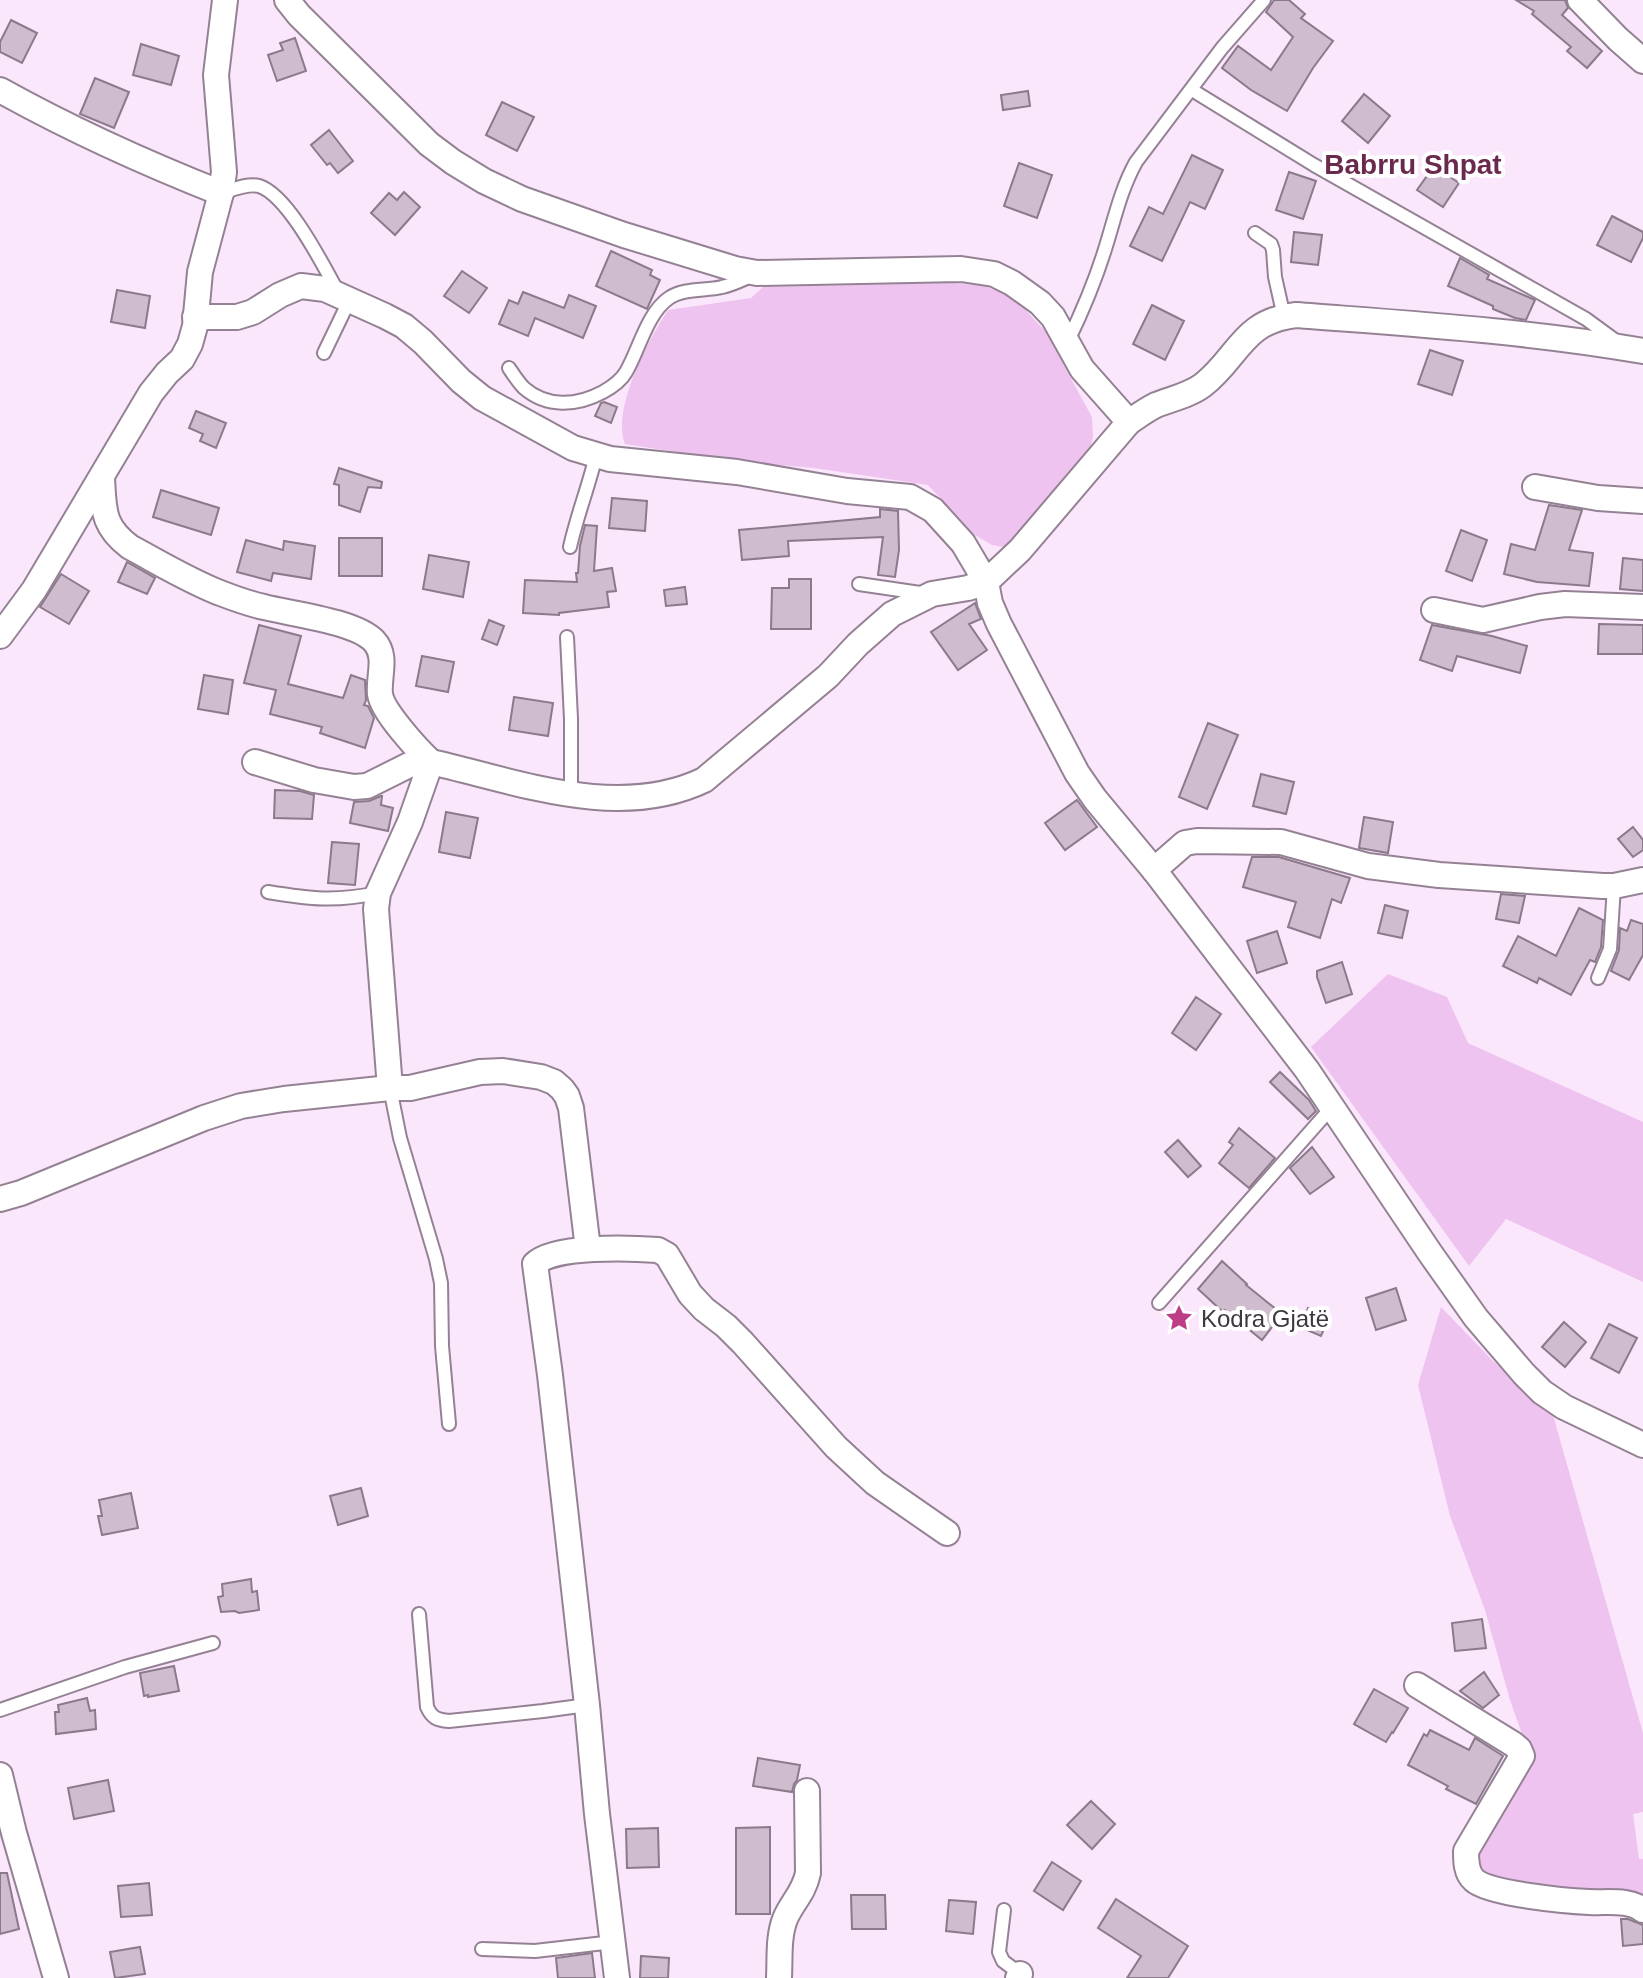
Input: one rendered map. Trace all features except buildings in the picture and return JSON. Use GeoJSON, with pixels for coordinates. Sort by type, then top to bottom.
{"type":"FeatureCollection","features":[{"type":"Feature","properties":{"kind":"street"},"geometry":{"type":"LineString","coordinates":[[0,636],[34,590],[151,393],[182,359],[190,344],[200,272],[224,172],[216,75],[225,0]]}},
{"type":"Feature","properties":{"kind":"street"},"geometry":{"type":"LineString","coordinates":[[287,0],[429,144],[484,181],[584,222],[715,264],[757,273],[961,269],[994,274],[1040,303],[1053,317],[1082,369],[1129,422]]}},
{"type":"Feature","properties":{"kind":"street"},"geometry":{"type":"LineString","coordinates":[[1587,3],[1618,39],[1643,61]]}},
{"type":"Feature","properties":{"kind":"street"},"geometry":{"type":"LineString","coordinates":[[0,90],[101,143],[221,193]]}},
{"type":"Feature","properties":{"kind":"street"},"geometry":{"type":"LineString","coordinates":[[195,317],[237,317],[253,312],[301,286],[325,289],[404,326],[482,398],[573,448],[621,460],[737,472],[847,491],[910,497],[933,510],[963,543],[986,582],[999,624],[1077,773],[1265,1013],[1467,1305],[1542,1392],[1564,1407],[1643,1445]]}},
{"type":"Feature","properties":{"kind":"street"},"geometry":{"type":"LineString","coordinates":[[255,762],[314,780],[354,787],[367,786],[409,765],[431,762],[536,789],[571,794],[631,797],[685,789],[704,780],[737,754],[828,676],[876,627],[910,604],[932,594],[986,582],[1020,550],[1129,422],[1144,411],[1201,387],[1258,327],[1272,320],[1296,315],[1469,329],[1634,350]]}},
{"type":"Feature","properties":{"kind":"street"},"geometry":{"type":"LineString","coordinates":[[102,478],[107,523],[117,537],[130,547],[220,593],[262,607],[353,628],[375,642],[381,654],[380,695],[383,706],[431,762]]}},
{"type":"Feature","properties":{"kind":"street"},"geometry":{"type":"LineString","coordinates":[[1535,487],[1598,498],[1643,501]]}},
{"type":"Feature","properties":{"kind":"street"},"geometry":{"type":"LineString","coordinates":[[1434,610],[1483,620],[1516,611],[1565,604],[1643,607]]}},
{"type":"Feature","properties":{"kind":"street"},"geometry":{"type":"LineString","coordinates":[[390,1088],[376,917],[378,893],[410,822],[431,762]]}},
{"type":"Feature","properties":{"kind":"street"},"geometry":{"type":"LineString","coordinates":[[1154,870],[1185,843],[1281,842],[1368,866],[1439,875],[1614,886],[1643,880]]}},
{"type":"Feature","properties":{"kind":"street"},"geometry":{"type":"LineString","coordinates":[[0,1199],[241,1106],[284,1099],[410,1088],[480,1072],[503,1071],[554,1082],[567,1096],[588,1249]]}},
{"type":"Feature","properties":{"kind":"street"},"geometry":{"type":"LineString","coordinates":[[617,1978],[550,1375],[535,1268],[538,1260],[588,1249],[658,1250],[667,1255],[690,1294],[743,1343],[836,1447],[875,1483],[947,1533]]}},
{"type":"Feature","properties":{"kind":"street"},"geometry":{"type":"LineString","coordinates":[[1417,1685],[1513,1744],[1522,1756],[1466,1851],[1467,1867],[1474,1881],[1512,1893],[1635,1904],[1643,1910]]}},
{"type":"Feature","properties":{"kind":"street"},"geometry":{"type":"LineString","coordinates":[[0,1775],[56,1978]]}},
{"type":"Feature","properties":{"kind":"street"},"geometry":{"type":"LineString","coordinates":[[779,1978],[784,1922],[806,1885],[808,1873],[807,1791]]}},
{"type":"Feature","properties":{"kind":"lane"},"geometry":{"type":"LineString","coordinates":[[1068,341],[1094,283],[1126,180],[1222,48],[1264,0]]}},
{"type":"Feature","properties":{"kind":"lane"},"geometry":{"type":"LineString","coordinates":[[1192,90],[1314,165],[1586,319],[1634,350]]}},
{"type":"Feature","properties":{"kind":"lane"},"geometry":{"type":"LineString","coordinates":[[221,193],[245,186],[258,186],[280,200],[345,297],[324,353]]}},
{"type":"Feature","properties":{"kind":"lane"},"geometry":{"type":"LineString","coordinates":[[1255,233],[1271,244],[1284,317]]}},
{"type":"Feature","properties":{"kind":"lane"},"geometry":{"type":"LineString","coordinates":[[509,368],[522,387],[539,398],[555,403],[571,403],[594,397],[625,375],[644,333],[668,298],[680,293],[722,287],[757,273]]}},
{"type":"Feature","properties":{"kind":"lane"},"geometry":{"type":"LineString","coordinates":[[570,547],[596,455]]}},
{"type":"Feature","properties":{"kind":"lane"},"geometry":{"type":"LineString","coordinates":[[859,584],[932,594]]}},
{"type":"Feature","properties":{"kind":"lane"},"geometry":{"type":"LineString","coordinates":[[567,637],[571,794]]}},
{"type":"Feature","properties":{"kind":"lane"},"geometry":{"type":"LineString","coordinates":[[1598,978],[1610,949],[1614,886]]}},
{"type":"Feature","properties":{"kind":"lane"},"geometry":{"type":"LineString","coordinates":[[268,892],[333,900],[378,893]]}},
{"type":"Feature","properties":{"kind":"lane"},"geometry":{"type":"LineString","coordinates":[[390,1088],[400,1138],[441,1283],[442,1346],[449,1424]]}},
{"type":"Feature","properties":{"kind":"lane"},"geometry":{"type":"LineString","coordinates":[[1159,1303],[1332,1107]]}},
{"type":"Feature","properties":{"kind":"lane"},"geometry":{"type":"LineString","coordinates":[[419,1614],[427,1707],[431,1716],[449,1721],[587,1705]]}},
{"type":"Feature","properties":{"kind":"lane"},"geometry":{"type":"LineString","coordinates":[[0,1710],[125,1667],[213,1643]]}},
{"type":"Feature","properties":{"kind":"lane"},"geometry":{"type":"LineString","coordinates":[[1004,1910],[999,1952],[1003,1961],[1021,1977]]}},
{"type":"Feature","properties":{"kind":"lane"},"geometry":{"type":"LineString","coordinates":[[482,1949],[535,1951],[613,1942]]}},
{"type":"Feature","properties":{"kind":"shaded area"},"geometry":{"type":"Polygon","coordinates":[[[953,283],[985,286],[1022,306],[1045,331],[1092,417],[1090,451],[1013,542],[1003,547],[992,545],[975,535],[928,485],[625,444],[622,429],[627,394],[642,356],[668,310],[751,298],[763,287],[953,283]]]}},
{"type":"Feature","properties":{"kind":"shaded area"},"geometry":{"type":"Polygon","coordinates":[[[1388,974],[1447,997],[1468,1043],[1643,1122],[1643,1282],[1506,1219],[1469,1266],[1311,1047],[1388,974]]]}},
{"type":"Feature","properties":{"kind":"shaded area"},"geometry":{"type":"Polygon","coordinates":[[[1441,1307],[1493,1361],[1553,1415],[1643,1733],[1643,1812],[1633,1814],[1639,1859],[1643,1859],[1643,1896],[1544,1889],[1481,1876],[1476,1853],[1530,1757],[1510,1700],[1485,1610],[1450,1516],[1418,1385],[1441,1307]]]}},
{"type":"Feature","properties":{"kind":"place","name":"Kodra Gjatë"},"geometry":{"type":"Point","coordinates":[1179,1318]}},
{"type":"Feature","properties":{"kind":"district","name":"Babrru Shpat"},"geometry":{"type":"Point","coordinates":[1413,164]}}]}
